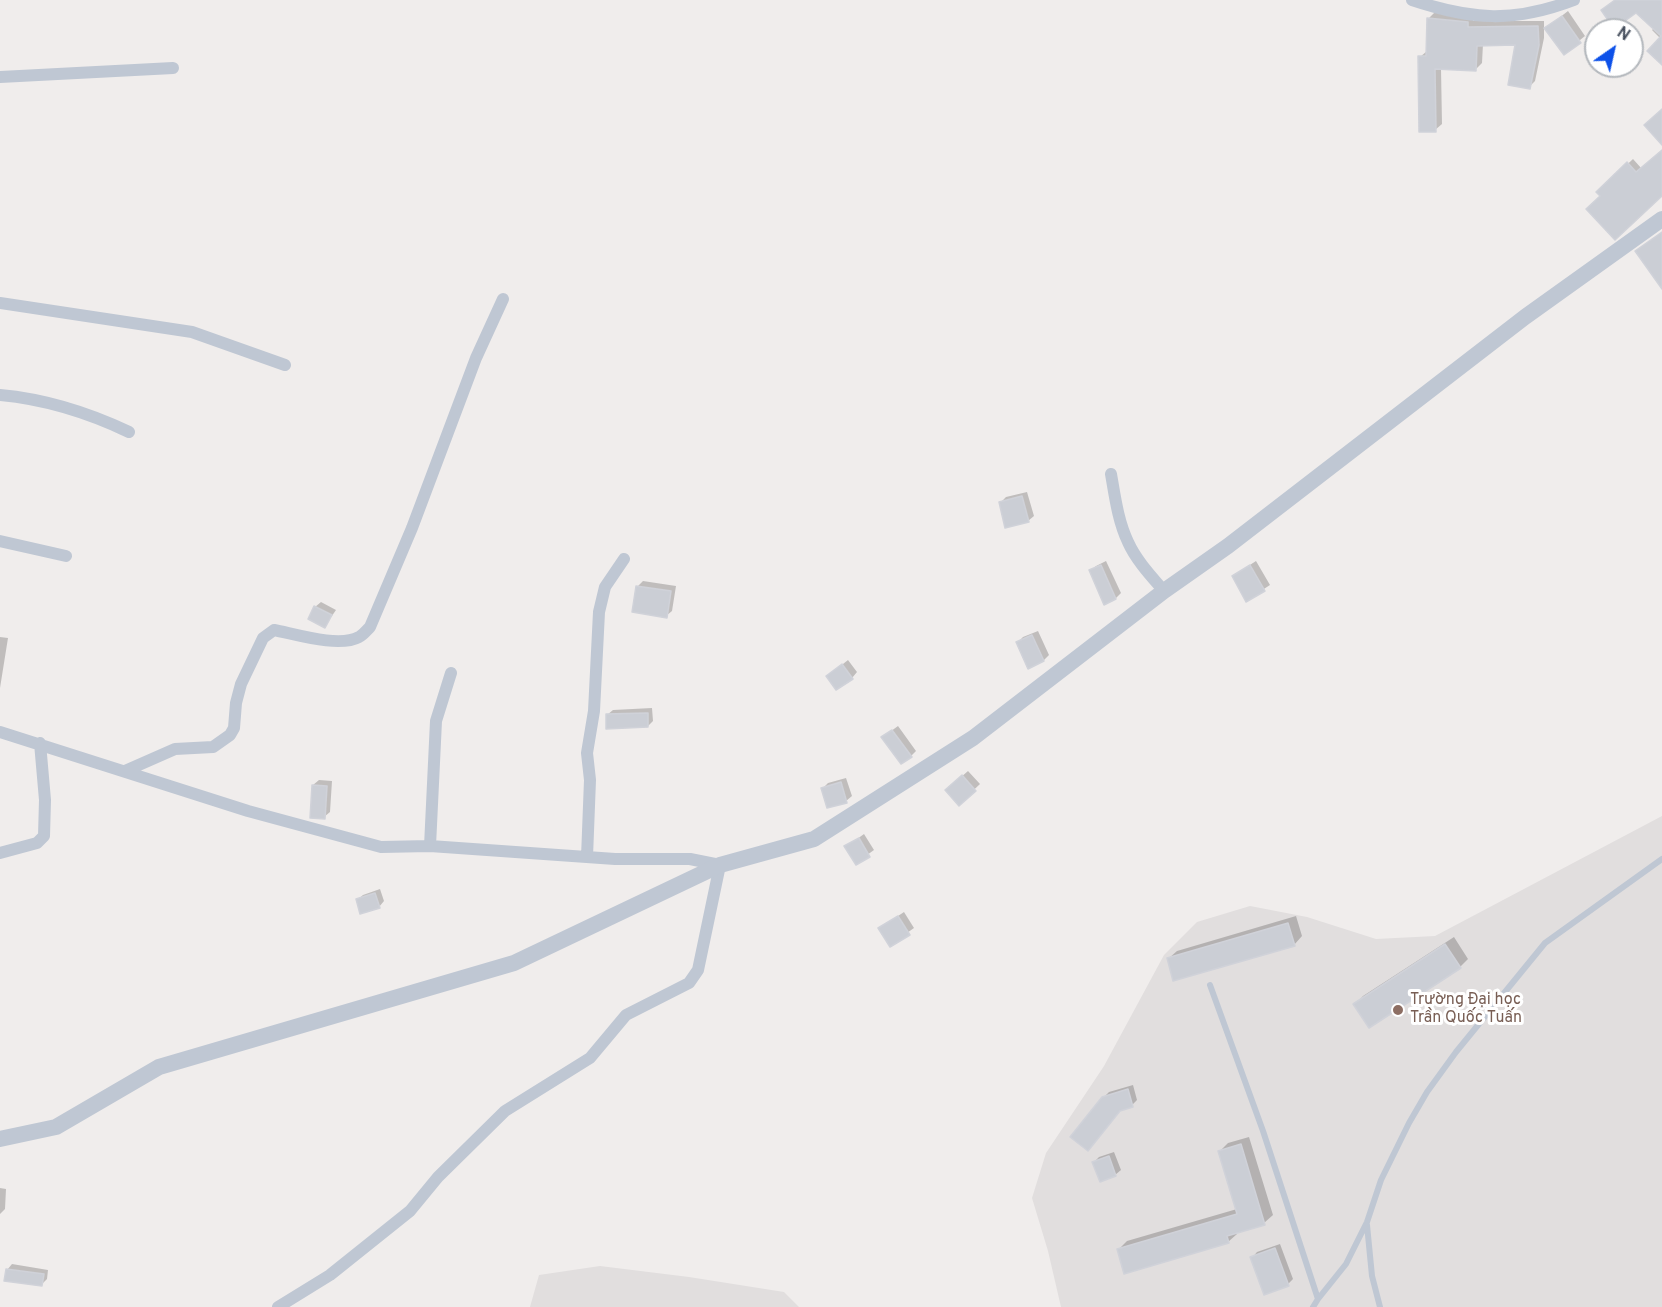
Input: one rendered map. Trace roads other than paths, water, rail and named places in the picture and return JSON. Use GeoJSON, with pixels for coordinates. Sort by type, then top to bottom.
{"type":"FeatureCollection","features":[{"type":"Feature","properties":{"kind":"street"},"geometry":{"type":"LineString","coordinates":[[1412,0],[1459,14],[1481,17],[1502,17],[1545,11],[1574,0]]}},
{"type":"Feature","properties":{"kind":"street"},"geometry":{"type":"LineString","coordinates":[[0,77],[173,68]]}},
{"type":"Feature","properties":{"kind":"street"},"geometry":{"type":"LineString","coordinates":[[0,1139],[56,1127],[159,1067],[514,963],[720,865],[814,839],[973,738],[1164,591],[1228,546],[1525,316],[1662,219]]}},
{"type":"Feature","properties":{"kind":"street"},"geometry":{"type":"LineString","coordinates":[[126,771],[176,749],[213,747],[230,735],[234,728],[236,703],[241,684],[263,639],[274,630],[321,641],[337,641],[359,637],[370,627],[411,528],[476,358],[503,299]]}},
{"type":"Feature","properties":{"kind":"street"},"geometry":{"type":"LineString","coordinates":[[0,303],[192,332],[285,365]]}},
{"type":"Feature","properties":{"kind":"street"},"geometry":{"type":"LineString","coordinates":[[0,395],[93,416],[129,432]]}},
{"type":"Feature","properties":{"kind":"street"},"geometry":{"type":"LineString","coordinates":[[1111,474],[1117,509],[1127,542],[1164,591]]}},
{"type":"Feature","properties":{"kind":"street"},"geometry":{"type":"LineString","coordinates":[[0,541],[66,556]]}},
{"type":"Feature","properties":{"kind":"street"},"geometry":{"type":"LineString","coordinates":[[587,857],[590,780],[587,753],[594,711],[599,612],[604,587],[624,559]]}},
{"type":"Feature","properties":{"kind":"street"},"geometry":{"type":"LineString","coordinates":[[430,846],[435,721],[451,673]]}},
{"type":"Feature","properties":{"kind":"street"},"geometry":{"type":"LineString","coordinates":[[0,732],[248,811],[381,847],[430,846],[587,857],[690,859],[720,865]]}},
{"type":"Feature","properties":{"kind":"street"},"geometry":{"type":"LineString","coordinates":[[0,853],[37,843],[44,836],[45,800],[40,743]]}},
{"type":"Feature","properties":{"kind":"street"},"geometry":{"type":"LineString","coordinates":[[278,1307],[330,1275],[410,1210],[438,1177],[506,1111],[590,1058],[626,1016],[689,983],[698,970],[720,865]]}},
{"type":"Feature","properties":{"kind":"lane"},"geometry":{"type":"LineString","coordinates":[[1313,1307],[1346,1264],[1367,1222],[1381,1180],[1409,1123],[1427,1092],[1456,1052],[1554,934],[1662,859]]}},
{"type":"Feature","properties":{"kind":"lane"},"geometry":{"type":"LineString","coordinates":[[1209,984],[1263,1131],[1318,1299]]}},
{"type":"Feature","properties":{"kind":"lane"},"geometry":{"type":"LineString","coordinates":[[1367,1222],[1370,1265],[1380,1307]]}},
{"type":"Feature","properties":{"kind":"place","name":"Trường Đại học Trần Quốc Tuấn"},"geometry":{"type":"Point","coordinates":[1398,1010]}}]}
